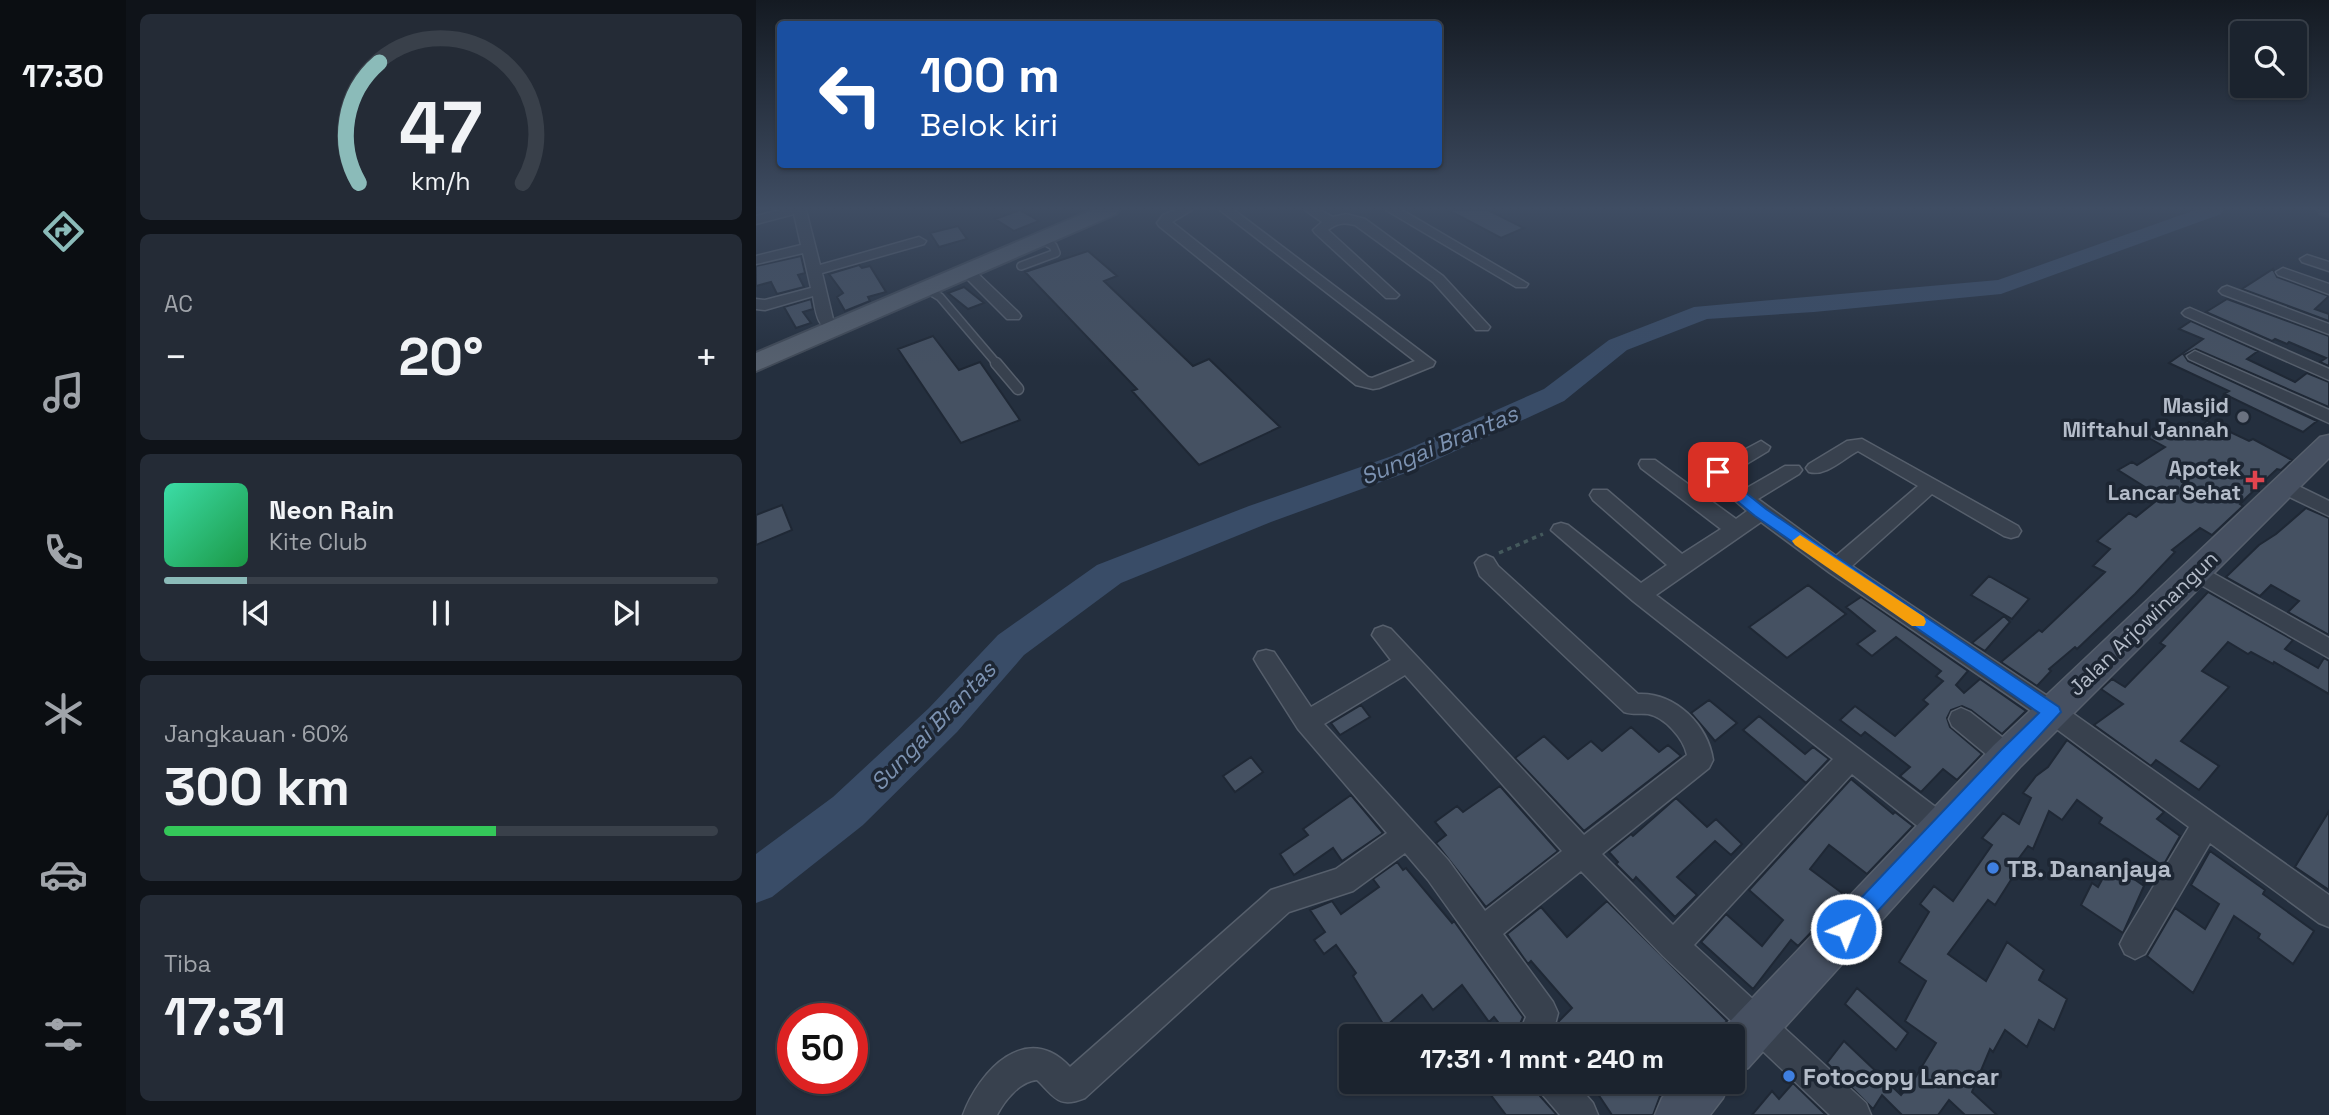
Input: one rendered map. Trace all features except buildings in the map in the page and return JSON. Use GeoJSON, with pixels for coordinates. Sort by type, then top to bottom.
{"type":"FeatureCollection","features":[{"type":"Feature","properties":{"kind":"main road"},"geometry":{"type":"LineString","coordinates":[[756,363],[988,262]]}},
{"type":"Feature","properties":{"kind":"main road","name":"Jalan Arjowinangun"},"geometry":{"type":"LineString","coordinates":[[1745,1038],[2007,756],[2329,443]]}},
{"type":"Feature","properties":{"kind":"main road"},"geometry":{"type":"LineString","coordinates":[[1679,1115],[1697,1094]]}},
{"type":"Feature","properties":{"kind":"street"},"geometry":{"type":"LineString","coordinates":[[812,262],[826,321],[835,329]]}},
{"type":"Feature","properties":{"kind":"street"},"geometry":{"type":"LineString","coordinates":[[814,271],[845,262]]}},
{"type":"Feature","properties":{"kind":"street"},"geometry":{"type":"LineString","coordinates":[[1213,262],[1362,381],[1373,384],[1427,362],[1295,262]]}},
{"type":"Feature","properties":{"kind":"street"},"geometry":{"type":"LineString","coordinates":[[1353,262],[1391,295]]}},
{"type":"Feature","properties":{"kind":"street"},"geometry":{"type":"LineString","coordinates":[[1415,262],[1438,279],[1482,327]]}},
{"type":"Feature","properties":{"kind":"street"},"geometry":{"type":"LineString","coordinates":[[1483,262],[1521,284]]}},
{"type":"Feature","properties":{"kind":"street"},"geometry":{"type":"LineString","coordinates":[[967,271],[1013,316]]}},
{"type":"Feature","properties":{"kind":"street"},"geometry":{"type":"LineString","coordinates":[[2283,272],[2329,289]]}},
{"type":"Feature","properties":{"kind":"street"},"geometry":{"type":"LineString","coordinates":[[756,304],[765,305],[819,290]]}},
{"type":"Feature","properties":{"kind":"street"},"geometry":{"type":"LineString","coordinates":[[2227,292],[2329,329]]}},
{"type":"Feature","properties":{"kind":"street"},"geometry":{"type":"LineString","coordinates":[[2190,313],[2329,375]]}},
{"type":"Feature","properties":{"kind":"street"},"geometry":{"type":"LineString","coordinates":[[2194,356],[2329,417]]}},
{"type":"Feature","properties":{"kind":"street"},"geometry":{"type":"LineString","coordinates":[[1816,468],[1859,444],[2011,531]]}},
{"type":"Feature","properties":{"kind":"street"},"geometry":{"type":"LineString","coordinates":[[1761,447],[1718,472],[1720,480],[1837,567],[2052,712],[2329,913]]}},
{"type":"Feature","properties":{"kind":"street"},"geometry":{"type":"LineString","coordinates":[[1648,464],[1734,528]]}},
{"type":"Feature","properties":{"kind":"street"},"geometry":{"type":"LineString","coordinates":[[1641,595],[1734,528],[1752,505],[1792,470]]}},
{"type":"Feature","properties":{"kind":"street"},"geometry":{"type":"LineString","coordinates":[[1837,567],[1932,484]]}},
{"type":"Feature","properties":{"kind":"street"},"geometry":{"type":"LineString","coordinates":[[2284,486],[2329,509]]}},
{"type":"Feature","properties":{"kind":"street"},"geometry":{"type":"LineString","coordinates":[[1600,495],[1681,565]]}},
{"type":"Feature","properties":{"kind":"street"},"geometry":{"type":"LineString","coordinates":[[1561,530],[1940,827]]}},
{"type":"Feature","properties":{"kind":"street"},"geometry":{"type":"LineString","coordinates":[[1483,931],[1700,760],[1700,749],[1695,738],[1658,706],[1633,705],[1488,570],[1486,563]]}},
{"type":"Feature","properties":{"kind":"street"},"geometry":{"type":"LineString","coordinates":[[2195,571],[2329,649]]}},
{"type":"Feature","properties":{"kind":"street"},"geometry":{"type":"LineString","coordinates":[[1383,635],[1582,853],[1673,946],[1734,1024]]}},
{"type":"Feature","properties":{"kind":"street"},"geometry":{"type":"LineString","coordinates":[[1266,659],[1307,722],[1438,870],[1542,1013],[1541,1024]]}},
{"type":"Feature","properties":{"kind":"street"},"geometry":{"type":"LineString","coordinates":[[1307,722],[1407,662]]}},
{"type":"Feature","properties":{"kind":"street"},"geometry":{"type":"LineString","coordinates":[[1961,719],[2007,756]]}},
{"type":"Feature","properties":{"kind":"street"},"geometry":{"type":"LineString","coordinates":[[1673,946],[1851,758]]}},
{"type":"Feature","properties":{"kind":"street"},"geometry":{"type":"LineString","coordinates":[[2135,944],[2207,823]]}},
{"type":"Feature","properties":{"kind":"street"},"geometry":{"type":"LineString","coordinates":[[980,1115],[986,1098],[1002,1081],[1021,1067],[1033,1063],[1044,1065],[1066,1087],[1073,1086],[1280,901],[1343,881],[1406,836]]}},
{"type":"Feature","properties":{"kind":"street"},"geometry":{"type":"LineString","coordinates":[[1745,1038],[1854,1115]]}},
{"type":"Feature","properties":{"kind":"street"},"geometry":{"type":"LineString","coordinates":[[1564,1094],[1581,1115]]}},
{"type":"Feature","properties":{"kind":"lane"},"geometry":{"type":"LineString","coordinates":[[1021,266],[1032,262]]}},
{"type":"Feature","properties":{"kind":"lane"},"geometry":{"type":"LineString","coordinates":[[927,289],[940,297],[1018,389]]}},
{"type":"Feature","properties":{"kind":"path"},"geometry":{"type":"LineString","coordinates":[[1486,563],[1488,558],[1544,533],[1556,528],[1561,530]]}},
{"type":"Feature","properties":{"kind":"waterway","name":"Sungai Brantas"},"geometry":{"type":"LineString","coordinates":[[756,881],[848,811],[943,720],[1011,645],[1109,574],[1260,514],[1403,463],[1554,395],[1618,345],[1703,312],[1814,305],[2001,287],[2070,262]]}},
{"type":"Feature","properties":{"kind":"slow traffic"},"geometry":{"type":"LineString","coordinates":[[1800,541],[1918,622]]}},
{"type":"Feature","properties":{"kind":"place","name":"Masjid Miftahul Jannah"},"geometry":{"type":"Point","coordinates":[2243,417]}},
{"type":"Feature","properties":{"kind":"place","name":"Apotek Lancar Sehat"},"geometry":{"type":"Point","coordinates":[2255,480]}},
{"type":"Feature","properties":{"kind":"place","name":"TB. Dananjaya"},"geometry":{"type":"Point","coordinates":[1993,868]}},
{"type":"Feature","properties":{"kind":"place","name":"Fotocopy Lancar"},"geometry":{"type":"Point","coordinates":[1789,1076]}},
{"type":"Feature","properties":{"kind":"route"},"geometry":{"type":"LineString","coordinates":[[1718,472],[1720,480],[1837,567],[2052,712],[2007,756],[1846,929]]}}]}
